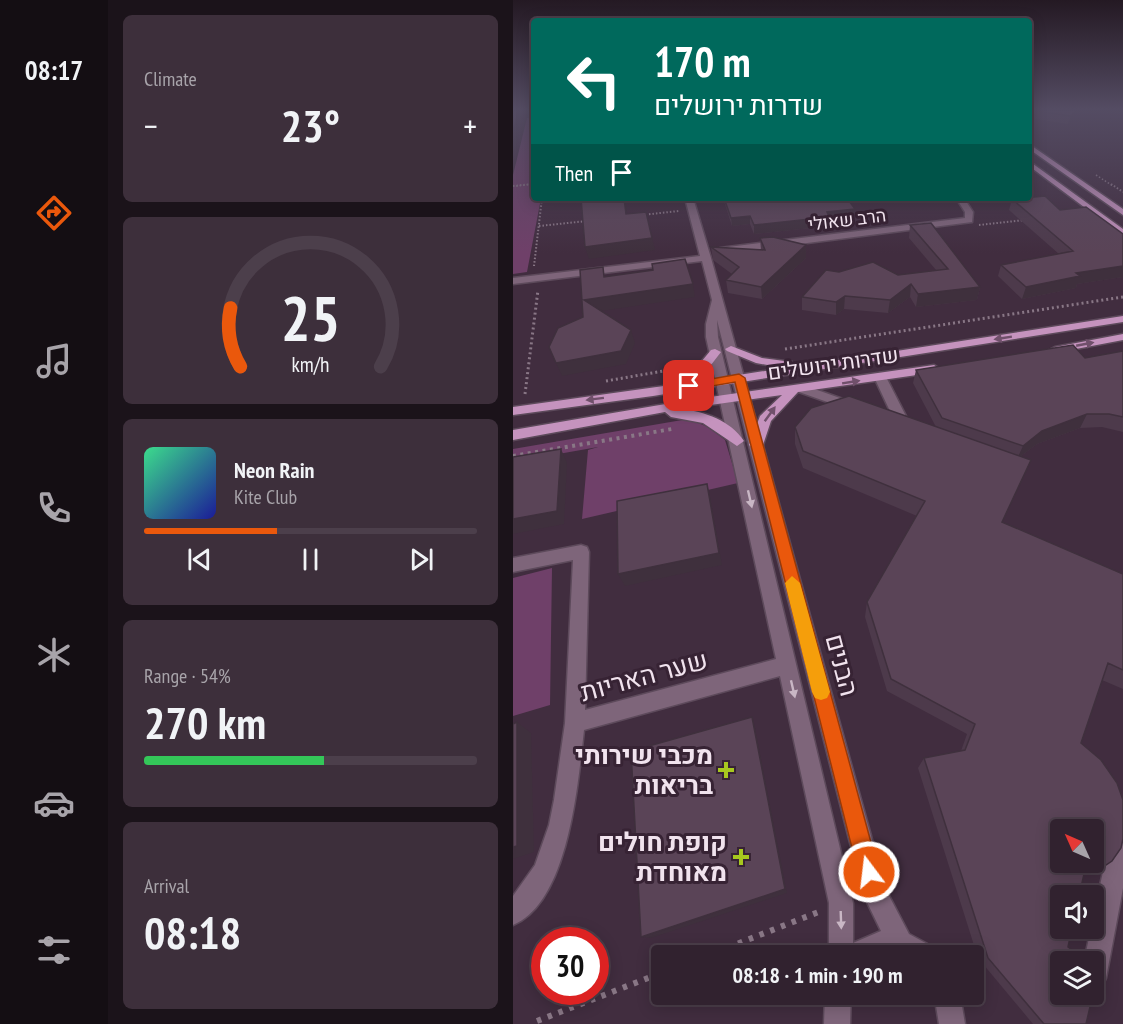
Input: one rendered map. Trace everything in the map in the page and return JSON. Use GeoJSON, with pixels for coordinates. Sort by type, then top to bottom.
{"type":"FeatureCollection","features":[{"type":"Feature","properties":{"kind":"main road"},"geometry":{"type":"LineString","coordinates":[[1046,158],[1100,196]]}},
{"type":"Feature","properties":{"kind":"main road"},"geometry":{"type":"LineString","coordinates":[[1032,165],[1123,231]]}},
{"type":"Feature","properties":{"kind":"main road","name":"שדרות ירושלים"},"geometry":{"type":"LineString","coordinates":[[513,411],[654,392],[1123,319]]}},
{"type":"Feature","properties":{"kind":"main road"},"geometry":{"type":"LineString","coordinates":[[1041,352],[1123,337]]}},
{"type":"Feature","properties":{"kind":"main road"},"geometry":{"type":"LineString","coordinates":[[731,349],[760,361],[806,368]]}},
{"type":"Feature","properties":{"kind":"main road"},"geometry":{"type":"LineString","coordinates":[[654,392],[693,376],[715,352]]}},
{"type":"Feature","properties":{"kind":"main road","name":"שדרות ירושלים"},"geometry":{"type":"LineString","coordinates":[[513,435],[726,399],[949,366]]}},
{"type":"Feature","properties":{"kind":"main road"},"geometry":{"type":"LineString","coordinates":[[641,413],[703,417],[716,422],[746,443],[765,419],[798,390]]}},
{"type":"Feature","properties":{"kind":"street"},"geometry":{"type":"LineString","coordinates":[[1100,196],[1123,213]]}},
{"type":"Feature","properties":{"kind":"street","name":"הבנים"},"geometry":{"type":"LineString","coordinates":[[690,201],[743,397],[746,443],[787,665],[841,903],[841,945]]}},
{"type":"Feature","properties":{"kind":"street","name":"הרב שאולי"},"geometry":{"type":"LineString","coordinates":[[705,256],[969,220],[969,212],[962,201]]}},
{"type":"Feature","properties":{"kind":"street"},"geometry":{"type":"LineString","coordinates":[[513,281],[705,256]]}},
{"type":"Feature","properties":{"kind":"street","name":"הבנים"},"geometry":{"type":"LineString","coordinates":[[717,300],[711,324],[726,399],[746,443],[875,894],[900,942]]}},
{"type":"Feature","properties":{"kind":"street"},"geometry":{"type":"LineString","coordinates":[[798,390],[910,428],[880,377]]}},
{"type":"Feature","properties":{"kind":"street"},"geometry":{"type":"LineString","coordinates":[[513,565],[581,552],[575,723]]}},
{"type":"Feature","properties":{"kind":"street","name":"שער האריות"},"geometry":{"type":"LineString","coordinates":[[513,913],[536,888],[558,840],[575,723],[787,665]]}},
{"type":"Feature","properties":{"kind":"street"},"geometry":{"type":"LineString","coordinates":[[1099,951],[1123,831]]}},
{"type":"Feature","properties":{"kind":"street"},"geometry":{"type":"LineString","coordinates":[[870,945],[885,940],[905,945]]}},
{"type":"Feature","properties":{"kind":"street"},"geometry":{"type":"LineString","coordinates":[[837,1024],[838,1005]]}},
{"type":"Feature","properties":{"kind":"street"},"geometry":{"type":"LineString","coordinates":[[949,1005],[952,1024]]}},
{"type":"Feature","properties":{"kind":"path"},"geometry":{"type":"LineString","coordinates":[[513,186],[531,184]]}},
{"type":"Feature","properties":{"kind":"path"},"geometry":{"type":"LineString","coordinates":[[525,394],[542,201]]}},
{"type":"Feature","properties":{"kind":"path"},"geometry":{"type":"LineString","coordinates":[[633,216],[692,209]]}},
{"type":"Feature","properties":{"kind":"path"},"geometry":{"type":"LineString","coordinates":[[539,226],[598,220]]}},
{"type":"Feature","properties":{"kind":"path"},"geometry":{"type":"LineString","coordinates":[[973,226],[1029,220]]}},
{"type":"Feature","properties":{"kind":"path"},"geometry":{"type":"LineString","coordinates":[[785,349],[1123,297]]}},
{"type":"Feature","properties":{"kind":"path"},"geometry":{"type":"LineString","coordinates":[[513,456],[681,427]]}},
{"type":"Feature","properties":{"kind":"path"},"geometry":{"type":"LineString","coordinates":[[734,945],[841,903]]}},
{"type":"Feature","properties":{"kind":"path"},"geometry":{"type":"LineString","coordinates":[[537,1021],[651,977]]}},
{"type":"Feature","properties":{"kind":"shaded area"},"geometry":{"type":"Polygon","coordinates":[[[517,158],[531,158],[531,201],[540,201],[527,272],[513,274],[513,175],[517,158]]]}},
{"type":"Feature","properties":{"kind":"shaded area"},"geometry":{"type":"Polygon","coordinates":[[[688,419],[708,427],[725,440],[738,483],[582,519],[588,450],[598,447],[513,462],[513,449],[688,419]]]}},
{"type":"Feature","properties":{"kind":"shaded area"},"geometry":{"type":"Polygon","coordinates":[[[552,568],[550,705],[513,716],[513,578],[552,568]]]}},
{"type":"Feature","properties":{"kind":"building"},"geometry":{"type":"Polygon","coordinates":[[[1045,196],[1060,210],[1086,207],[1123,234],[1123,266],[1076,273],[1080,276],[1026,287],[1001,265],[1073,251],[1014,201],[1032,201],[1032,197],[1045,196]]]}},
{"type":"Feature","properties":{"kind":"building"},"geometry":{"type":"Polygon","coordinates":[[[581,201],[624,201],[626,214],[646,212],[652,238],[585,247],[581,201]]]}},
{"type":"Feature","properties":{"kind":"building"},"geometry":{"type":"Polygon","coordinates":[[[725,201],[849,201],[855,209],[827,212],[829,217],[754,225],[750,216],[731,218],[725,201]]]}},
{"type":"Feature","properties":{"kind":"building"},"geometry":{"type":"Polygon","coordinates":[[[931,223],[980,287],[918,294],[911,284],[890,300],[845,296],[836,302],[802,297],[826,270],[839,272],[873,262],[898,275],[948,269],[910,225],[931,223]]]}},
{"type":"Feature","properties":{"kind":"building"},"geometry":{"type":"Polygon","coordinates":[[[773,237],[806,245],[761,287],[726,280],[739,267],[711,247],[765,250],[760,238],[773,237]]]}},
{"type":"Feature","properties":{"kind":"building"},"geometry":{"type":"Polygon","coordinates":[[[685,259],[693,284],[584,300],[631,330],[621,351],[556,363],[549,347],[558,328],[583,317],[580,270],[603,267],[604,277],[653,270],[652,264],[685,259]]]}},
{"type":"Feature","properties":{"kind":"building"},"geometry":{"type":"Polygon","coordinates":[[[1073,345],[1085,358],[1123,351],[1123,417],[1109,414],[1087,414],[1042,431],[1023,446],[942,418],[916,370],[1073,345]]]}},
{"type":"Feature","properties":{"kind":"building"},"geometry":{"type":"Polygon","coordinates":[[[849,396],[1031,460],[1002,522],[1123,574],[1123,670],[1108,663],[1081,743],[1101,760],[1117,783],[1123,800],[1121,848],[1112,861],[1104,866],[1104,819],[1050,819],[1050,873],[1088,873],[1084,874],[1082,885],[1050,885],[1050,939],[1070,939],[1068,947],[1074,951],[1050,951],[1050,1005],[1090,1005],[1086,1024],[1044,1024],[988,958],[924,758],[965,750],[975,724],[891,679],[867,602],[925,501],[803,451],[795,427],[811,408],[849,396]]]}},
{"type":"Feature","properties":{"kind":"building"},"geometry":{"type":"Polygon","coordinates":[[[561,449],[557,511],[513,519],[513,457],[561,449]]]}},
{"type":"Feature","properties":{"kind":"building"},"geometry":{"type":"Polygon","coordinates":[[[707,484],[719,553],[618,574],[617,501],[707,484]]]}},
{"type":"Feature","properties":{"kind":"building"},"geometry":{"type":"Polygon","coordinates":[[[752,717],[785,889],[641,937],[631,751],[752,717]]]}},
{"type":"Feature","properties":{"kind":"building"},"geometry":{"type":"Polygon","coordinates":[[[517,722],[517,846],[513,847],[513,724],[517,722]]]}},
{"type":"Feature","properties":{"kind":"slow traffic"},"geometry":{"type":"LineString","coordinates":[[792,583],[821,692]]}},
{"type":"Feature","properties":{"kind":"place","name":"מכבי שירותי בריאות"},"geometry":{"type":"Point","coordinates":[726,770]}},
{"type":"Feature","properties":{"kind":"place","name":"קופת חולים מאוחדת"},"geometry":{"type":"Point","coordinates":[741,857]}},
{"type":"Feature","properties":{"kind":"route"},"geometry":{"type":"LineString","coordinates":[[689,386],[739,378],[869,872]]}}]}
